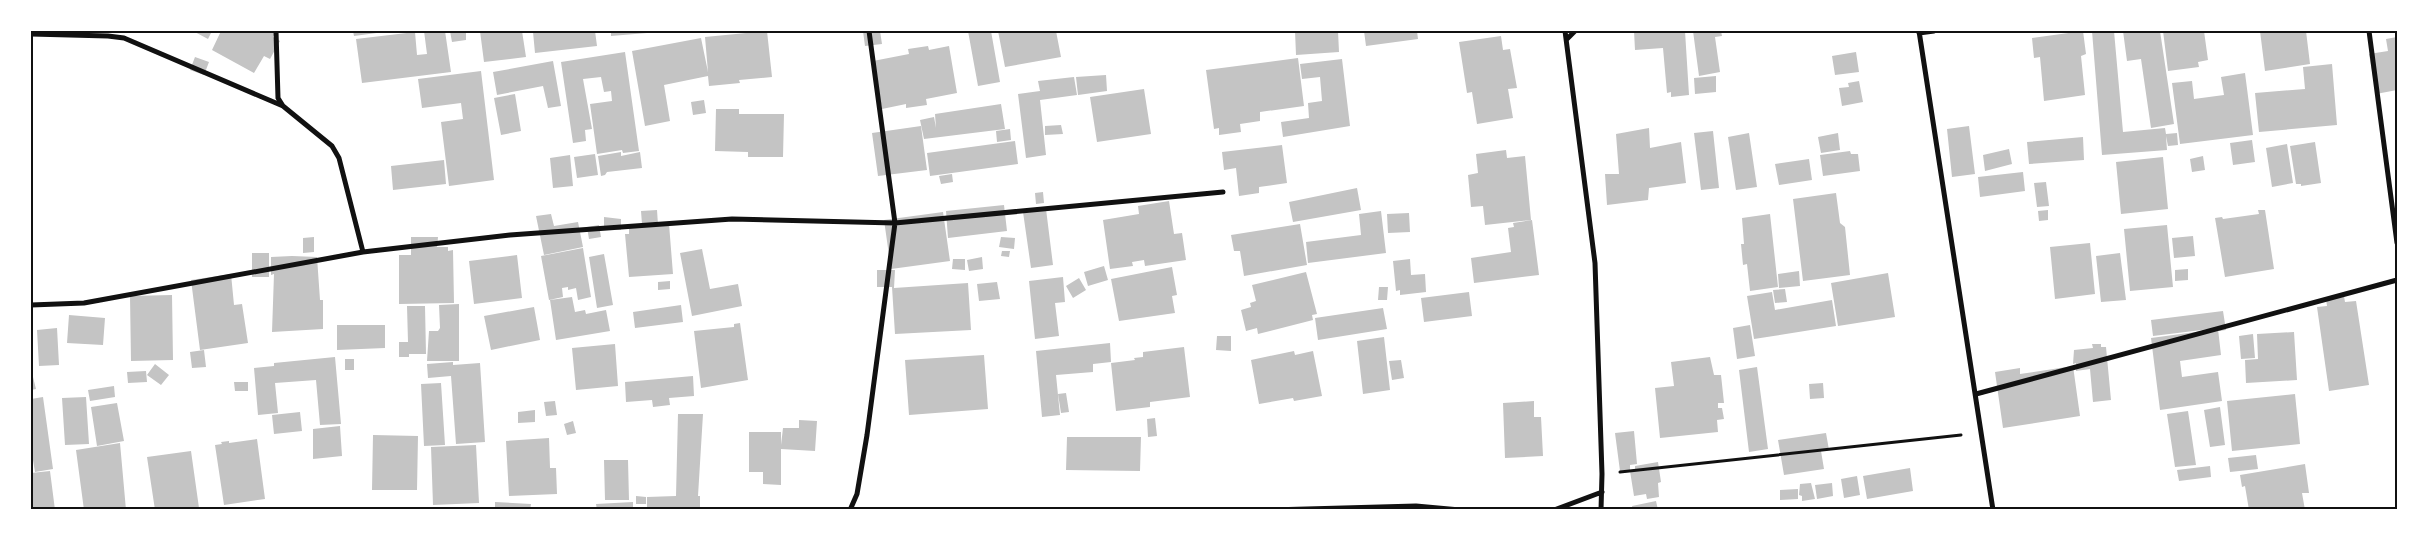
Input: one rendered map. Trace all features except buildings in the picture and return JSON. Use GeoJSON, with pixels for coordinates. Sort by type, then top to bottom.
{"type":"FeatureCollection","features":[{"type":"Feature","properties":{"kind":"street"},"geometry":{"type":"LineString","coordinates":[[276,31],[277,92],[283,106]]}},
{"type":"Feature","properties":{"kind":"street"},"geometry":{"type":"LineString","coordinates":[[850,510],[857,494],[867,435],[895,222],[870,31]]}},
{"type":"Feature","properties":{"kind":"street"},"geometry":{"type":"LineString","coordinates":[[1565,31],[1595,262],[1602,474],[1601,510]]}},
{"type":"Feature","properties":{"kind":"street"},"geometry":{"type":"LineString","coordinates":[[1567,39],[1575,31]]}},
{"type":"Feature","properties":{"kind":"street"},"geometry":{"type":"LineString","coordinates":[[1934,31],[1919,32],[1993,510]]}},
{"type":"Feature","properties":{"kind":"street"},"geometry":{"type":"LineString","coordinates":[[2369,31],[2397,243]]}},
{"type":"Feature","properties":{"kind":"street"},"geometry":{"type":"LineString","coordinates":[[31,34],[124,38],[283,106],[332,146],[340,158],[363,252]]}},
{"type":"Feature","properties":{"kind":"street"},"geometry":{"type":"LineString","coordinates":[[31,305],[84,303],[363,252],[510,235],[732,220],[895,222],[1223,192]]}},
{"type":"Feature","properties":{"kind":"street"},"geometry":{"type":"LineString","coordinates":[[1976,394],[2397,280]]}},
{"type":"Feature","properties":{"kind":"street"},"geometry":{"type":"LineString","coordinates":[[1554,510],[1602,492]]}},
{"type":"Feature","properties":{"kind":"street"},"geometry":{"type":"LineString","coordinates":[[1266,510],[1416,506],[1460,510]]}},
{"type":"Feature","properties":{"kind":"path"},"geometry":{"type":"LineString","coordinates":[[1602,474],[1982,432]]}}]}
